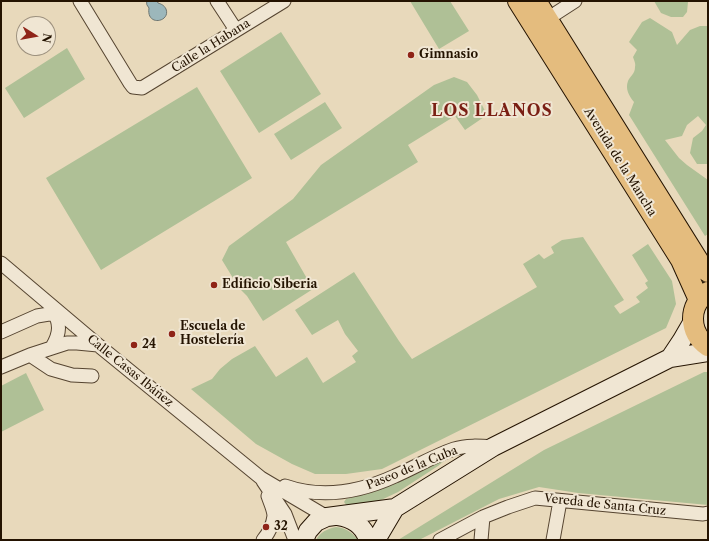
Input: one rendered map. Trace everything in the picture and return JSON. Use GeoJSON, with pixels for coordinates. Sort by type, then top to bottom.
{"type":"FeatureCollection","features":[{"type":"Feature","properties":{"kind":"main road","name":"Avenida de la Mancha"},"geometry":{"type":"LineString","coordinates":[[518,1],[541,23],[701,265],[708,272]]}},
{"type":"Feature","properties":{"kind":"main road","name":"Avenida de la Mancha"},"geometry":{"type":"LineString","coordinates":[[536,1],[541,23],[703,296]]}},
{"type":"Feature","properties":{"kind":"main road"},"geometry":{"type":"LineString","coordinates":[[703,296],[694,312],[693,321],[694,329],[698,337],[708,346]]}},
{"type":"Feature","properties":{"kind":"main road"},"geometry":{"type":"LineString","coordinates":[[670,358],[693,321]]}},
{"type":"Feature","properties":{"kind":"main road"},"geometry":{"type":"LineString","coordinates":[[670,358],[708,352]]}},
{"type":"Feature","properties":{"kind":"main road","name":"Paseo de la Cuba"},"geometry":{"type":"LineString","coordinates":[[395,508],[493,447],[670,358]]}},
{"type":"Feature","properties":{"kind":"main road"},"geometry":{"type":"LineString","coordinates":[[299,538],[316,522],[331,516],[395,508]]}},
{"type":"Feature","properties":{"kind":"main road"},"geometry":{"type":"LineString","coordinates":[[376,540],[395,508]]}},
{"type":"Feature","properties":{"kind":"main road"},"geometry":{"type":"LineString","coordinates":[[331,516],[345,517],[354,521],[362,527],[368,540]]}},
{"type":"Feature","properties":{"kind":"street","name":"Calle la Habana"},"geometry":{"type":"LineString","coordinates":[[80,1],[130,83],[133,87],[138,88],[147,86],[284,1]]}},
{"type":"Feature","properties":{"kind":"street"},"geometry":{"type":"LineString","coordinates":[[217,1],[236,30]]}},
{"type":"Feature","properties":{"kind":"street"},"geometry":{"type":"LineString","coordinates":[[541,23],[575,1]]}},
{"type":"Feature","properties":{"kind":"street","name":"Calle Casas Ibáñez"},"geometry":{"type":"LineString","coordinates":[[1,263],[30,287],[57,313],[261,478],[331,516]]}},
{"type":"Feature","properties":{"kind":"street"},"geometry":{"type":"LineString","coordinates":[[30,287],[37,304],[34,317]]}},
{"type":"Feature","properties":{"kind":"street"},"geometry":{"type":"LineString","coordinates":[[1,332],[34,317],[57,313],[59,330],[52,347]]}},
{"type":"Feature","properties":{"kind":"street"},"geometry":{"type":"LineString","coordinates":[[1,367],[52,347],[67,343],[98,345]]}},
{"type":"Feature","properties":{"kind":"street"},"geometry":{"type":"LineString","coordinates":[[30,355],[51,369],[72,375],[92,376]]}},
{"type":"Feature","properties":{"kind":"street","name":"Paseo de la Cuba"},"geometry":{"type":"LineString","coordinates":[[261,478],[295,490],[318,494],[346,492],[394,477],[442,453],[455,449],[473,446],[493,447]]}},
{"type":"Feature","properties":{"kind":"street"},"geometry":{"type":"LineString","coordinates":[[261,478],[274,515],[271,528],[263,540]]}},
{"type":"Feature","properties":{"kind":"street","name":"Calle Casas Ibáñez"},"geometry":{"type":"LineString","coordinates":[[261,478],[299,538]]}},
{"type":"Feature","properties":{"kind":"street","name":"Vereda de Santa Cruz"},"geometry":{"type":"LineString","coordinates":[[440,540],[483,517],[535,498],[703,514],[708,513]]}},
{"type":"Feature","properties":{"kind":"street"},"geometry":{"type":"LineString","coordinates":[[553,540],[560,501]]}},
{"type":"Feature","properties":{"kind":"street"},"geometry":{"type":"LineString","coordinates":[[481,540],[483,517]]}},
{"type":"Feature","properties":{"kind":"green space"},"geometry":{"type":"Polygon","coordinates":[[[410,1],[450,1],[469,31],[439,49],[410,1]]]}},
{"type":"Feature","properties":{"kind":"green space"},"geometry":{"type":"Polygon","coordinates":[[[654,1],[693,1],[688,2],[687,12],[683,17],[671,17],[661,13],[654,1]]]}},
{"type":"Feature","properties":{"kind":"green space"},"geometry":{"type":"Polygon","coordinates":[[[650,18],[672,32],[677,45],[690,30],[700,26],[708,26],[708,164],[697,164],[690,153],[693,138],[702,131],[706,125],[698,116],[687,125],[682,136],[665,140],[679,158],[708,180],[708,234],[705,236],[629,115],[634,102],[628,92],[627,84],[635,69],[633,57],[637,50],[629,42],[642,22],[650,18]]]}},
{"type":"Feature","properties":{"kind":"green space"},"geometry":{"type":"Polygon","coordinates":[[[281,32],[321,94],[259,133],[220,71],[281,32]]]}},
{"type":"Feature","properties":{"kind":"green space"},"geometry":{"type":"Polygon","coordinates":[[[67,48],[85,79],[24,118],[5,88],[67,48]]]}},
{"type":"Feature","properties":{"kind":"green space"},"geometry":{"type":"Polygon","coordinates":[[[454,77],[467,82],[477,95],[487,115],[465,130],[455,116],[408,145],[418,162],[286,242],[313,289],[263,321],[247,296],[239,288],[222,260],[229,246],[293,199],[321,165],[434,85],[454,77]]]}},
{"type":"Feature","properties":{"kind":"green space"},"geometry":{"type":"Polygon","coordinates":[[[197,87],[252,178],[101,270],[46,178],[197,87]]]}},
{"type":"Feature","properties":{"kind":"green space"},"geometry":{"type":"Polygon","coordinates":[[[325,102],[342,128],[291,160],[274,134],[325,102]]]}},
{"type":"Feature","properties":{"kind":"green space"},"geometry":{"type":"Polygon","coordinates":[[[583,237],[624,300],[614,306],[620,314],[640,302],[636,297],[648,288],[645,283],[648,281],[632,255],[648,244],[672,281],[676,304],[666,328],[382,469],[346,474],[315,474],[292,464],[256,444],[191,389],[212,379],[220,369],[232,359],[255,346],[276,377],[307,357],[323,383],[356,362],[352,356],[358,351],[345,334],[338,320],[312,335],[295,310],[354,272],[412,359],[537,287],[523,264],[539,254],[544,259],[554,253],[551,247],[562,240],[583,237]]]}},
{"type":"Feature","properties":{"kind":"green space"},"geometry":{"type":"Polygon","coordinates":[[[704,372],[708,372],[708,505],[578,493],[539,487],[499,499],[419,540],[398,540],[544,450],[704,372]]]}},
{"type":"Feature","properties":{"kind":"green space"},"geometry":{"type":"Polygon","coordinates":[[[26,373],[44,410],[1,432],[1,386],[26,373]]]}},
{"type":"Feature","properties":{"kind":"green space"},"geometry":{"type":"Polygon","coordinates":[[[443,459],[444,461],[438,466],[398,492],[379,501],[360,506],[347,506],[344,502],[346,499],[360,495],[443,459]]]}},
{"type":"Feature","properties":{"kind":"green space"},"geometry":{"type":"Polygon","coordinates":[[[336,527],[343,528],[358,540],[316,540],[324,531],[336,527]]]}},
{"type":"Feature","properties":{"kind":"water"},"geometry":{"type":"Polygon","coordinates":[[[147,1],[157,1],[163,6],[167,13],[165,17],[158,20],[151,18],[147,1]]]}},
{"type":"Feature","properties":{"kind":"place","name":"Gimnasio"},"geometry":{"type":"Point","coordinates":[411,55]}},
{"type":"Feature","properties":{"kind":"place","name":"Edificio Siberia"},"geometry":{"type":"Point","coordinates":[214,285]}},
{"type":"Feature","properties":{"kind":"place","name":"Escuela de Hostelería"},"geometry":{"type":"Point","coordinates":[172,334]}},
{"type":"Feature","properties":{"kind":"place","name":"24"},"geometry":{"type":"Point","coordinates":[134,345]}},
{"type":"Feature","properties":{"kind":"place","name":"32"},"geometry":{"type":"Point","coordinates":[266,527]}},
{"type":"Feature","properties":{"kind":"district","name":"LOS LLANOS"},"geometry":{"type":"Point","coordinates":[492,111]}}]}
